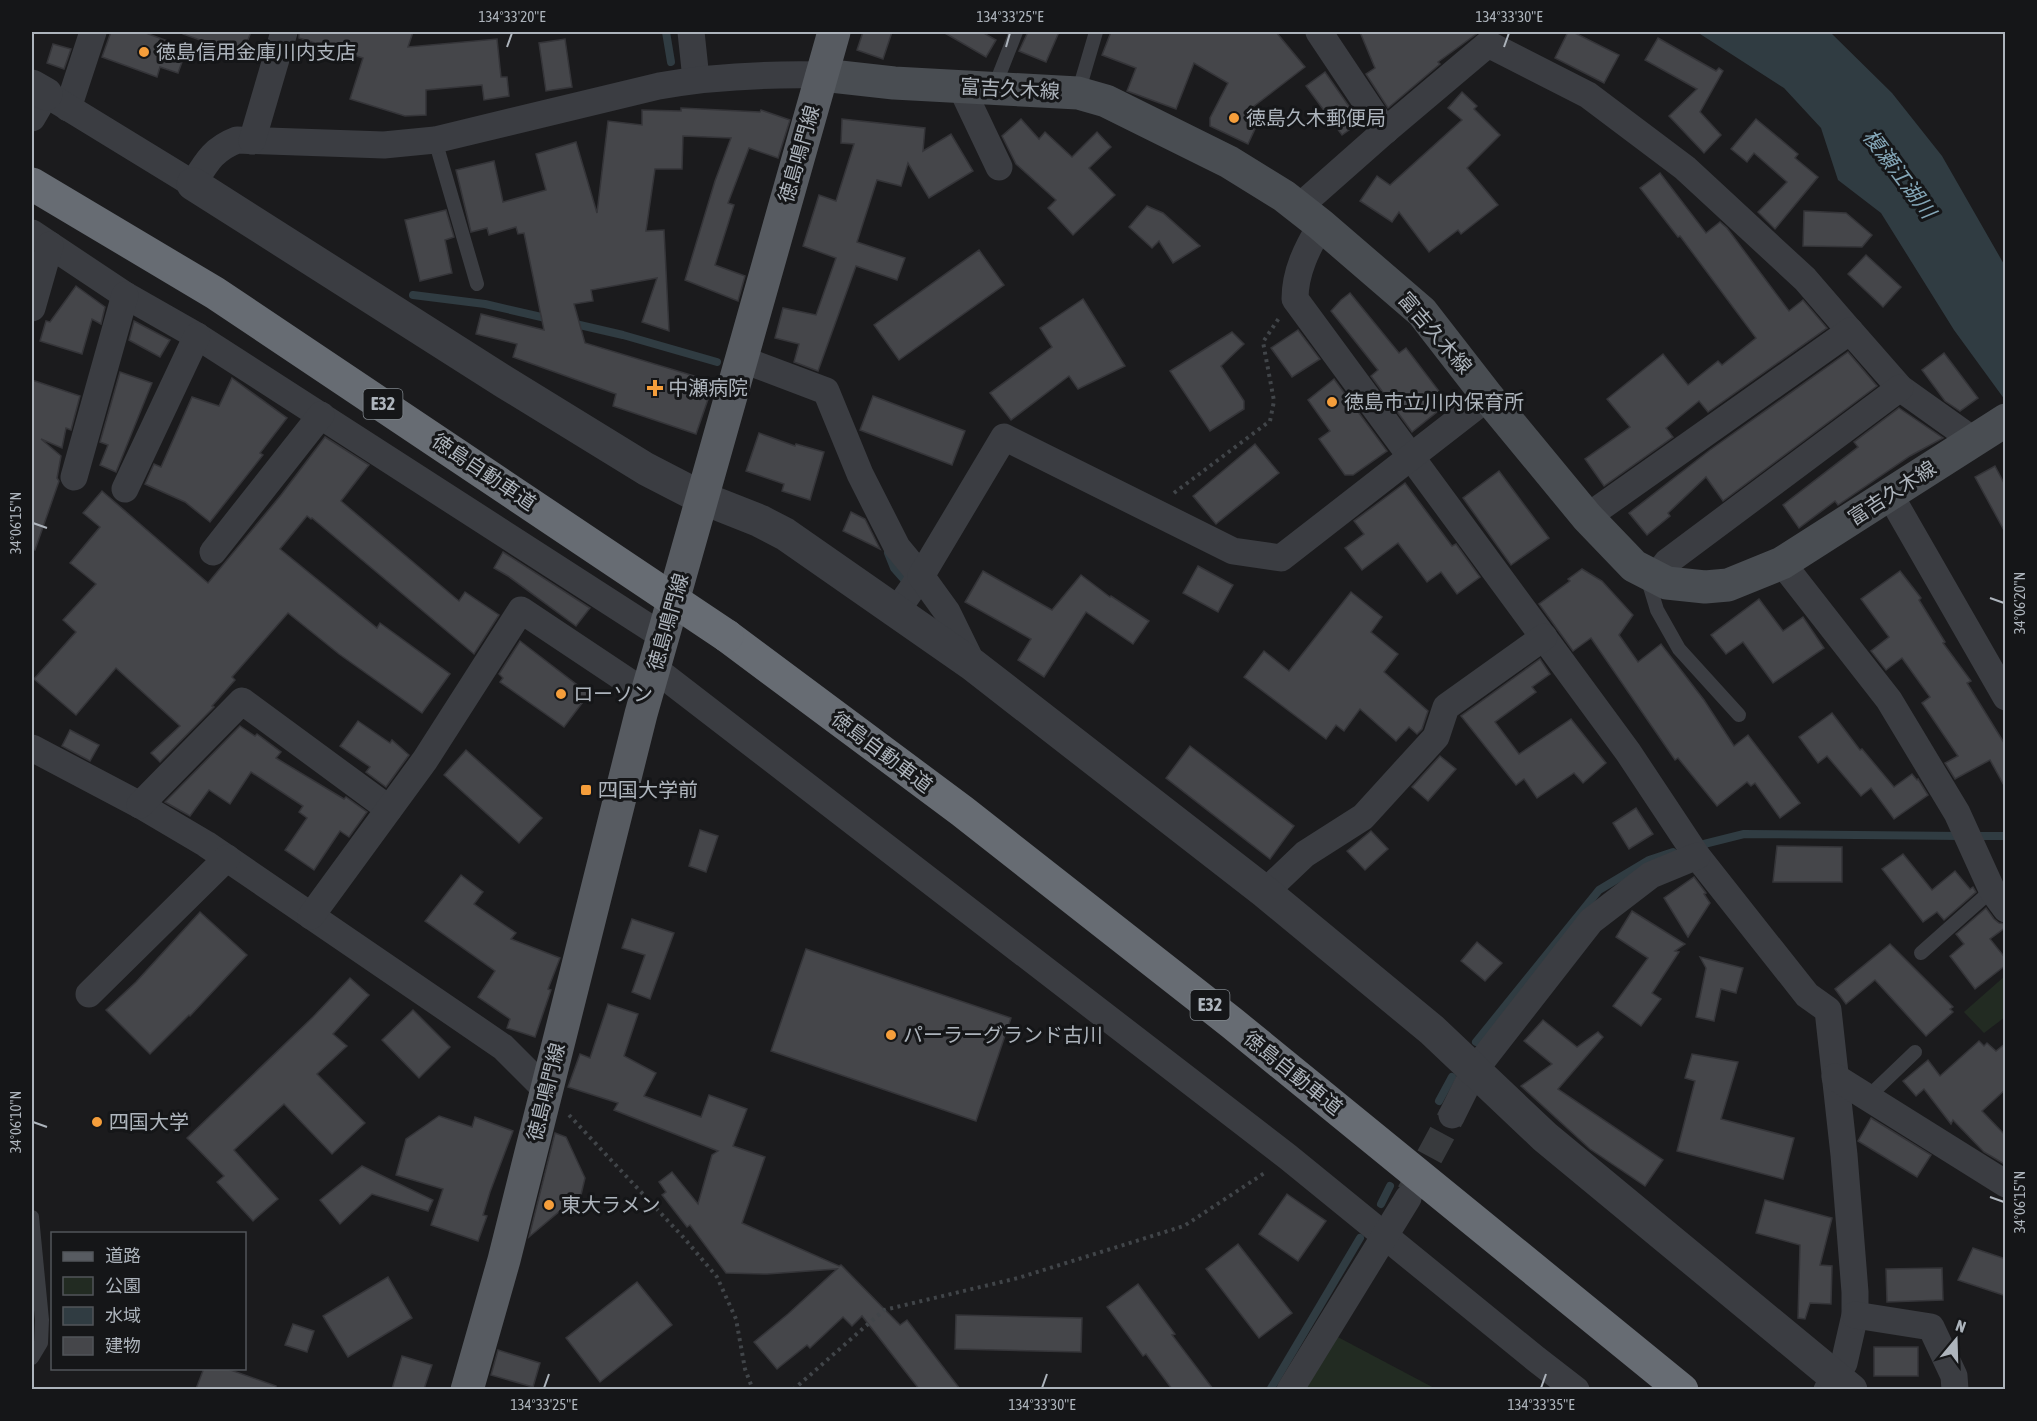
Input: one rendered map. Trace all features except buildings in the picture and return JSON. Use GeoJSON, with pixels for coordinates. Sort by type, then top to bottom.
{"type":"FeatureCollection","features":[{"type":"Feature","properties":{"kind":"highway","name":"徳島自動車道"},"geometry":{"type":"LineString","coordinates":[[32,184],[215,293],[727,636],[962,811],[1232,1023],[1682,1389]]}},
{"type":"Feature","properties":{"kind":"main road","name":"徳島鳴門線"},"geometry":{"type":"LineString","coordinates":[[467,1389],[504,1260],[651,682],[834,32]]}},
{"type":"Feature","properties":{"kind":"main road","name":"富吉久木線"},"geometry":{"type":"LineString","coordinates":[[822,75],[894,83],[1078,93],[1106,101],[1229,162],[1310,216],[1422,312],[1488,397],[1587,517],[1627,560],[1650,576],[1681,586],[1728,585],[1782,563],[2006,420]]}},
{"type":"Feature","properties":{"kind":"street"},"geometry":{"type":"LineString","coordinates":[[93,32],[44,101],[193,184],[646,470],[702,498],[760,521],[910,591]]}},
{"type":"Feature","properties":{"kind":"street"},"geometry":{"type":"LineString","coordinates":[[252,141],[284,32]]}},
{"type":"Feature","properties":{"kind":"street"},"geometry":{"type":"LineString","coordinates":[[691,32],[696,79]]}},
{"type":"Feature","properties":{"kind":"street"},"geometry":{"type":"LineString","coordinates":[[1319,32],[1385,130]]}},
{"type":"Feature","properties":{"kind":"street"},"geometry":{"type":"LineString","coordinates":[[741,358],[826,391],[860,474],[897,547],[910,591],[973,665],[1265,892],[1404,1005],[1545,1137],[1838,1385],[1855,1315],[1855,1292],[1846,1178],[1828,1010],[1807,995],[1692,849],[1628,752],[1295,299],[1295,279],[1309,245],[1310,216],[1385,130],[1488,44],[1588,95],[1685,168],[1805,279],[1900,388],[1973,440]]}},
{"type":"Feature","properties":{"kind":"street"},"geometry":{"type":"LineString","coordinates":[[193,184],[212,154],[237,140],[384,146],[435,140],[696,79],[776,74],[822,75]]}},
{"type":"Feature","properties":{"kind":"street"},"geometry":{"type":"LineString","coordinates":[[961,87],[999,167]]}},
{"type":"Feature","properties":{"kind":"street"},"geometry":{"type":"LineString","coordinates":[[32,308],[41,239],[125,295],[197,336],[321,415],[664,637]]}},
{"type":"Feature","properties":{"kind":"street"},"geometry":{"type":"LineString","coordinates":[[74,477],[125,295]]}},
{"type":"Feature","properties":{"kind":"street"},"geometry":{"type":"LineString","coordinates":[[1587,517],[1850,331]]}},
{"type":"Feature","properties":{"kind":"street"},"geometry":{"type":"LineString","coordinates":[[125,489],[197,336]]}},
{"type":"Feature","properties":{"kind":"street"},"geometry":{"type":"LineString","coordinates":[[1650,576],[1900,388]]}},
{"type":"Feature","properties":{"kind":"street"},"geometry":{"type":"LineString","coordinates":[[910,591],[1004,437],[1233,551],[1281,558],[1488,397]]}},
{"type":"Feature","properties":{"kind":"street"},"geometry":{"type":"LineString","coordinates":[[213,552],[321,415]]}},
{"type":"Feature","properties":{"kind":"street"},"geometry":{"type":"LineString","coordinates":[[1890,495],[2006,697]]}},
{"type":"Feature","properties":{"kind":"street"},"geometry":{"type":"LineString","coordinates":[[1782,563],[1889,700],[1957,813],[1999,900]]}},
{"type":"Feature","properties":{"kind":"street"},"geometry":{"type":"LineString","coordinates":[[311,916],[424,760],[521,610],[651,682],[1288,1157],[1576,1389]]}},
{"type":"Feature","properties":{"kind":"street"},"geometry":{"type":"LineString","coordinates":[[1265,892],[1305,854],[1363,817],[1436,737],[1446,707],[1544,637]]}},
{"type":"Feature","properties":{"kind":"street"},"geometry":{"type":"LineString","coordinates":[[140,805],[242,701],[389,809]]}},
{"type":"Feature","properties":{"kind":"street"},"geometry":{"type":"LineString","coordinates":[[32,748],[140,805],[227,858],[503,1047],[546,1090]]}},
{"type":"Feature","properties":{"kind":"street"},"geometry":{"type":"LineString","coordinates":[[1452,1115],[1474,1071],[1591,921],[1651,876],[1692,849]]}},
{"type":"Feature","properties":{"kind":"street"},"geometry":{"type":"LineString","coordinates":[[89,994],[227,858]]}},
{"type":"Feature","properties":{"kind":"street"},"geometry":{"type":"LineString","coordinates":[[1835,1077],[2005,1182]]}},
{"type":"Feature","properties":{"kind":"street"},"geometry":{"type":"LineString","coordinates":[[1290,1389],[1408,1198]]}},
{"type":"Feature","properties":{"kind":"street"},"geometry":{"type":"LineString","coordinates":[[1855,1315],[1931,1328],[1954,1376],[1955,1389]]}},
{"type":"Feature","properties":{"kind":"lane"},"geometry":{"type":"LineString","coordinates":[[994,88],[1016,32]]}},
{"type":"Feature","properties":{"kind":"lane"},"geometry":{"type":"LineString","coordinates":[[1078,93],[1096,32]]}},
{"type":"Feature","properties":{"kind":"lane"},"geometry":{"type":"LineString","coordinates":[[435,140],[477,284]]}},
{"type":"Feature","properties":{"kind":"lane"},"geometry":{"type":"LineString","coordinates":[[1650,576],[1656,610],[1679,649],[1739,715]]}},
{"type":"Feature","properties":{"kind":"lane"},"geometry":{"type":"LineString","coordinates":[[1921,953],[1999,900]]}},
{"type":"Feature","properties":{"kind":"lane"},"geometry":{"type":"LineString","coordinates":[[1868,1097],[1915,1052]]}},
{"type":"Feature","properties":{"kind":"lane"},"geometry":{"type":"LineString","coordinates":[[32,1217],[42,1320],[41,1343],[32,1358]]}},
{"type":"Feature","properties":{"kind":"path"},"geometry":{"type":"LineString","coordinates":[[1167,489],[1174,493],[1270,421],[1274,401],[1263,342],[1295,293]]}},
{"type":"Feature","properties":{"kind":"path"},"geometry":{"type":"LineString","coordinates":[[546,1090],[684,1238],[717,1277],[736,1319],[745,1370],[753,1389]]}},
{"type":"Feature","properties":{"kind":"path"},"geometry":{"type":"LineString","coordinates":[[793,1389],[884,1310],[1018,1278],[1184,1226],[1288,1157]]}},
{"type":"Feature","properties":{"kind":"green space"},"geometry":{"type":"Polygon","coordinates":[[[2005,976],[2005,1017],[1984,1033],[1964,1012],[2005,976]]]}},
{"type":"Feature","properties":{"kind":"green space"},"geometry":{"type":"Polygon","coordinates":[[[1334,1335],[1436,1389],[1300,1390],[1334,1335]]]}},
{"type":"Feature","properties":{"kind":"water","name":"榎瀬江湖川"},"geometry":{"type":"Polygon","coordinates":[[[1697,32],[1830,32],[1892,93],[1942,156],[2005,266],[2005,400],[1954,330],[1881,213],[1838,180],[1821,128],[1784,88],[1697,32]]]}},
{"type":"Feature","properties":{"kind":"waterway"},"geometry":{"type":"LineString","coordinates":[[666,32],[671,62]]}},
{"type":"Feature","properties":{"kind":"waterway"},"geometry":{"type":"LineString","coordinates":[[413,295],[485,304],[550,319]]}},
{"type":"Feature","properties":{"kind":"waterway"},"geometry":{"type":"LineString","coordinates":[[571,323],[623,335],[717,362]]}},
{"type":"Feature","properties":{"kind":"waterway"},"geometry":{"type":"LineString","coordinates":[[888,553],[894,568],[909,585]]}},
{"type":"Feature","properties":{"kind":"waterway"},"geometry":{"type":"LineString","coordinates":[[1696,846],[1744,834],[1962,836]]}},
{"type":"Feature","properties":{"kind":"waterway"},"geometry":{"type":"LineString","coordinates":[[1974,836],[2006,836]]}},
{"type":"Feature","properties":{"kind":"waterway"},"geometry":{"type":"LineString","coordinates":[[1476,1042],[1599,890],[1649,860],[1673,852]]}},
{"type":"Feature","properties":{"kind":"waterway"},"geometry":{"type":"LineString","coordinates":[[1439,1101],[1452,1077]]}},
{"type":"Feature","properties":{"kind":"waterway"},"geometry":{"type":"LineString","coordinates":[[1381,1204],[1390,1186]]}},
{"type":"Feature","properties":{"kind":"waterway"},"geometry":{"type":"LineString","coordinates":[[1270,1390],[1360,1238]]}},
{"type":"Feature","properties":{"kind":"tunnel"},"geometry":{"type":"LineString","coordinates":[[1410,1193],[1452,1115]]}},
{"type":"Feature","properties":{"kind":"place","name":"徳島信用金庫川内支店"},"geometry":{"type":"Point","coordinates":[144,52]}},
{"type":"Feature","properties":{"kind":"place","name":"徳島久木郵便局"},"geometry":{"type":"Point","coordinates":[1234,118]}},
{"type":"Feature","properties":{"kind":"place","name":"中瀬病院"},"geometry":{"type":"Point","coordinates":[655,388]}},
{"type":"Feature","properties":{"kind":"place","name":"徳島市立川内保育所"},"geometry":{"type":"Point","coordinates":[1332,402]}},
{"type":"Feature","properties":{"kind":"place","name":"ローソン"},"geometry":{"type":"Point","coordinates":[561,694]}},
{"type":"Feature","properties":{"kind":"place","name":"四国大学前"},"geometry":{"type":"Point","coordinates":[586,790]}},
{"type":"Feature","properties":{"kind":"place","name":"パーラーグランド古川"},"geometry":{"type":"Point","coordinates":[891,1035]}},
{"type":"Feature","properties":{"kind":"place","name":"四国大学"},"geometry":{"type":"Point","coordinates":[97,1122]}},
{"type":"Feature","properties":{"kind":"place","name":"東大ラメン"},"geometry":{"type":"Point","coordinates":[549,1205]}}]}
